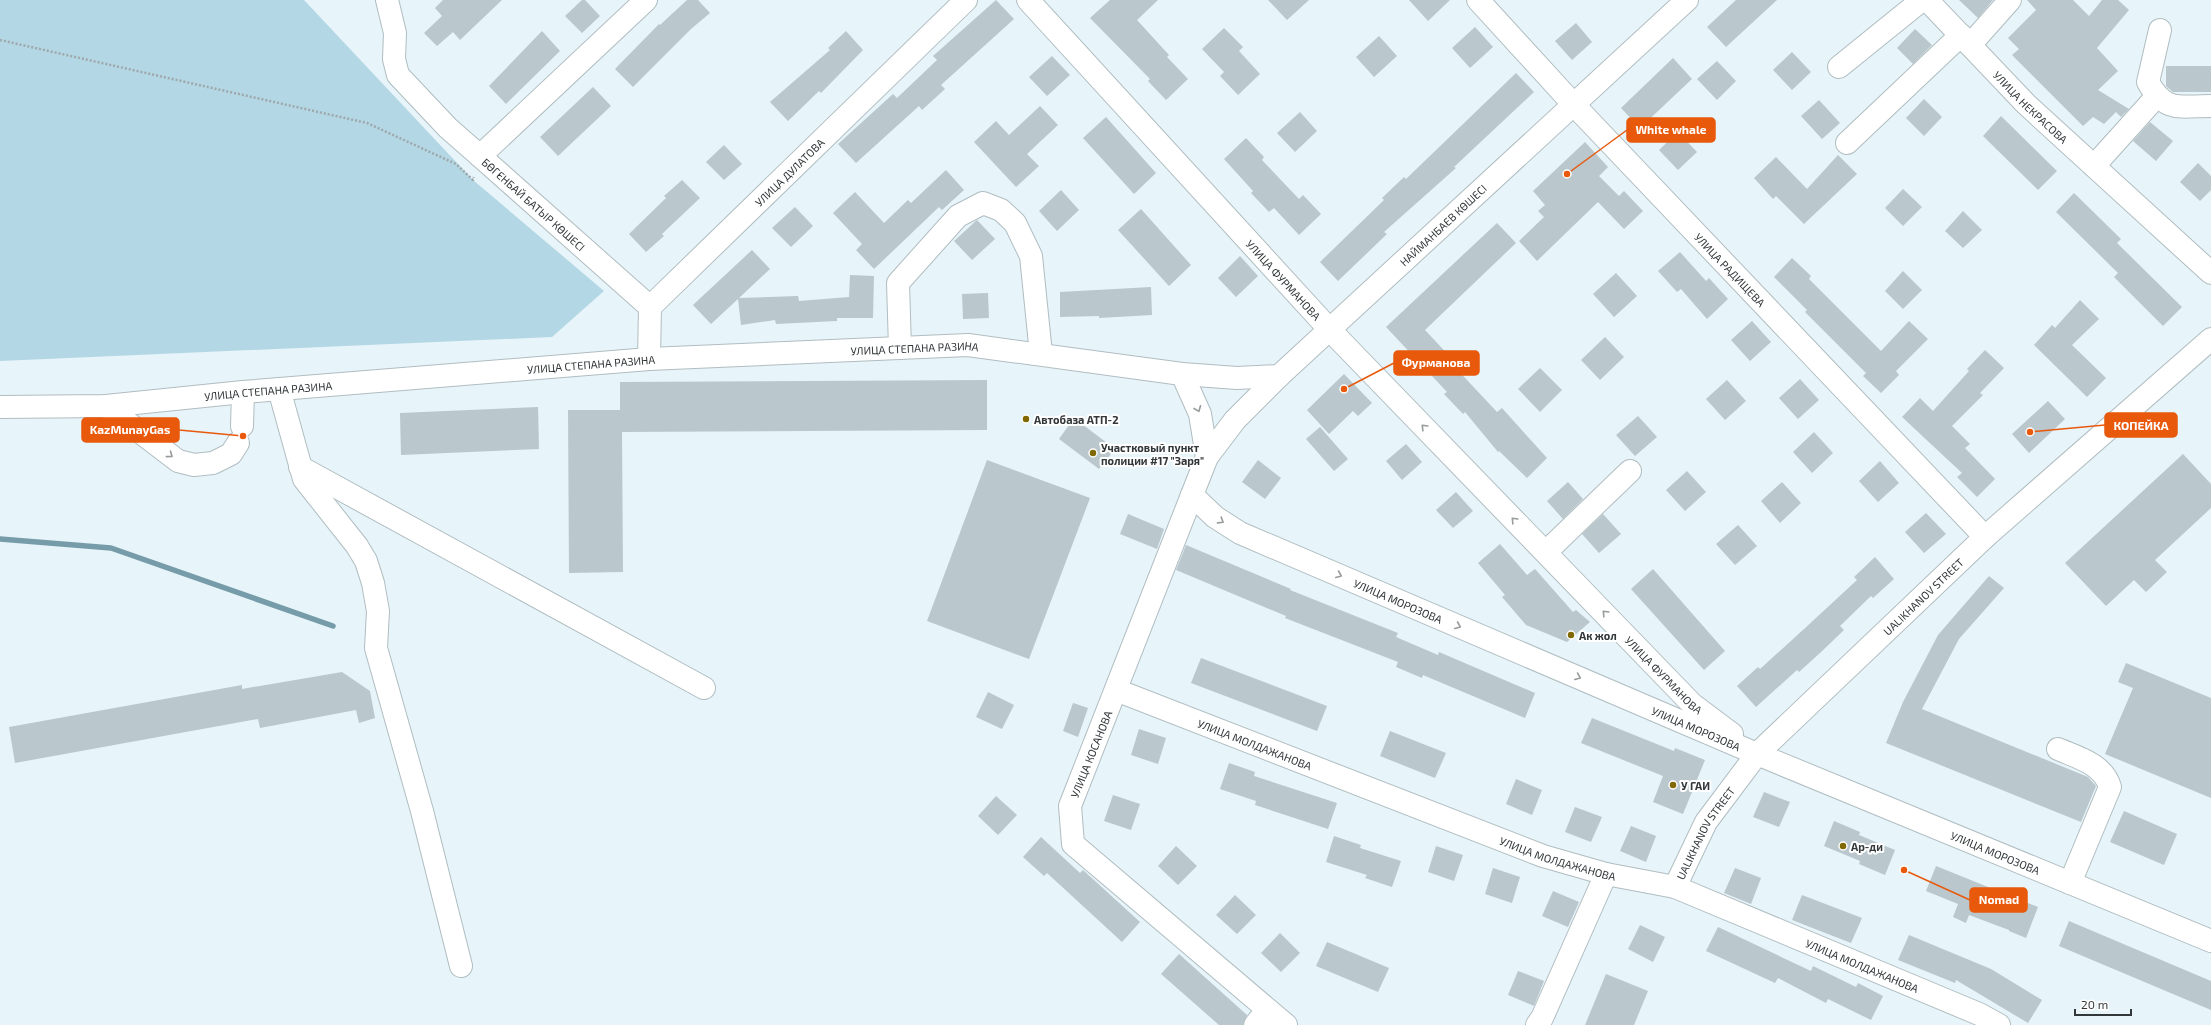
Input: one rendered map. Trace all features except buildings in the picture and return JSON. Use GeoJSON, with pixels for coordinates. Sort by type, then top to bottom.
{"type":"FeatureCollection","features":[{"type":"Feature","properties":{"kind":"street"},"geometry":{"type":"LineString","coordinates":[[387,0],[395,33],[394,59],[398,75],[448,128],[480,156]]}},
{"type":"Feature","properties":{"kind":"street","name":"БӨГЕНБАЙ БАТЫР КӨШЕСІ"},"geometry":{"type":"LineString","coordinates":[[646,0],[480,156],[650,307]]}},
{"type":"Feature","properties":{"kind":"street","name":"УЛИЦА ДУЛАТОВА"},"geometry":{"type":"LineString","coordinates":[[650,307],[966,0]]}},
{"type":"Feature","properties":{"kind":"street","name":"УЛИЦА ФУРМАНОВА"},"geometry":{"type":"LineString","coordinates":[[1028,0],[1330,330],[1692,704],[1756,754]]}},
{"type":"Feature","properties":{"kind":"street","name":"УЛИЦА РАДИЩЕВА"},"geometry":{"type":"LineString","coordinates":[[1478,0],[1574,105],[1985,537]]}},
{"type":"Feature","properties":{"kind":"street","name":"НАЙМАНБАЕВ КӨШЕСІ"},"geometry":{"type":"LineString","coordinates":[[1207,456],[1235,420],[1279,376],[1687,0]]}},
{"type":"Feature","properties":{"kind":"street"},"geometry":{"type":"LineString","coordinates":[[1839,67],[1922,0]]}},
{"type":"Feature","properties":{"kind":"street","name":"УЛИЦА НЕКРАСОВА"},"geometry":{"type":"LineString","coordinates":[[1927,0],[2026,104],[2211,273]]}},
{"type":"Feature","properties":{"kind":"street"},"geometry":{"type":"LineString","coordinates":[[1847,142],[2010,0]]}},
{"type":"Feature","properties":{"kind":"street"},"geometry":{"type":"LineString","coordinates":[[2160,30],[2148,82],[2156,97],[2172,106],[2211,106]]}},
{"type":"Feature","properties":{"kind":"street"},"geometry":{"type":"LineString","coordinates":[[2094,166],[2156,97]]}},
{"type":"Feature","properties":{"kind":"street"},"geometry":{"type":"LineString","coordinates":[[900,348],[898,283],[958,216],[983,203],[1001,210],[1015,223],[1031,256],[1041,354]]}},
{"type":"Feature","properties":{"kind":"street"},"geometry":{"type":"LineString","coordinates":[[649,359],[650,307]]}},
{"type":"Feature","properties":{"kind":"street","name":"UALIKHANOV STREET"},"geometry":{"type":"LineString","coordinates":[[1675,887],[1706,822],[1756,754],[1985,537],[2211,339]]}},
{"type":"Feature","properties":{"kind":"street","name":"УЛИЦА СТЕПАНА РАЗИНА"},"geometry":{"type":"LineString","coordinates":[[0,408],[106,406],[243,392],[649,359],[968,345],[1182,374],[1237,378],[1279,376]]}},
{"type":"Feature","properties":{"kind":"street"},"geometry":{"type":"LineString","coordinates":[[1182,374],[1200,414],[1207,456]]}},
{"type":"Feature","properties":{"kind":"street"},"geometry":{"type":"LineString","coordinates":[[279,389],[304,479],[357,546],[366,561],[373,583],[378,611],[376,648],[422,811],[461,966]]}},
{"type":"Feature","properties":{"kind":"street"},"geometry":{"type":"LineString","coordinates":[[106,406],[178,461],[194,466],[213,464],[232,454],[240,434],[243,392]]}},
{"type":"Feature","properties":{"kind":"street","name":"УЛИЦА КОСАНОВА"},"geometry":{"type":"LineString","coordinates":[[1207,456],[1070,806],[1073,844],[1261,1018],[1286,1025]]}},
{"type":"Feature","properties":{"kind":"street"},"geometry":{"type":"LineString","coordinates":[[300,467],[704,688]]}},
{"type":"Feature","properties":{"kind":"street"},"geometry":{"type":"LineString","coordinates":[[1546,552],[1630,471]]}},
{"type":"Feature","properties":{"kind":"street","name":"УЛИЦА МОРОЗОВА"},"geometry":{"type":"LineString","coordinates":[[1192,495],[1215,517],[1240,533],[1756,754],[2211,941]]}},
{"type":"Feature","properties":{"kind":"street","name":"УЛИЦА МОЛДАЖАНОВА"},"geometry":{"type":"LineString","coordinates":[[1116,690],[1543,856],[1606,874],[1675,887],[1979,1014],[1999,1025]]}},
{"type":"Feature","properties":{"kind":"street"},"geometry":{"type":"LineString","coordinates":[[2058,749],[2098,768],[2107,776],[2110,787],[2070,883]]}},
{"type":"Feature","properties":{"kind":"street"},"geometry":{"type":"LineString","coordinates":[[1537,1025],[1542,1018],[1606,874]]}},
{"type":"Feature","properties":{"kind":"path"},"geometry":{"type":"LineString","coordinates":[[0,40],[367,123],[456,164],[473,180],[480,156]]}},
{"type":"Feature","properties":{"kind":"shaded area"},"geometry":{"type":"Polygon","coordinates":[[[0,0],[304,0],[473,180],[604,291],[552,337],[0,361],[0,0]]]}},
{"type":"Feature","properties":{"kind":"waterway"},"geometry":{"type":"LineString","coordinates":[[0,539],[111,548],[333,626]]}},
{"type":"Feature","properties":{"kind":"place","name":"White whale"},"geometry":{"type":"Point","coordinates":[1567,174]}},
{"type":"Feature","properties":{"kind":"place","name":"Фурманова"},"geometry":{"type":"Point","coordinates":[1344,389]}},
{"type":"Feature","properties":{"kind":"place","name":"Автобаза АТП-2"},"geometry":{"type":"Point","coordinates":[1026,419]}},
{"type":"Feature","properties":{"kind":"place","name":"КОПЕЙКА"},"geometry":{"type":"Point","coordinates":[2030,432]}},
{"type":"Feature","properties":{"kind":"place","name":"KazMunayGas"},"geometry":{"type":"Point","coordinates":[243,436]}},
{"type":"Feature","properties":{"kind":"place","name":"Участковый пункт полиции #17 \"Заря\""},"geometry":{"type":"Point","coordinates":[1093,453]}},
{"type":"Feature","properties":{"kind":"place","name":"Ак жол"},"geometry":{"type":"Point","coordinates":[1571,635]}},
{"type":"Feature","properties":{"kind":"place","name":"У ГАИ"},"geometry":{"type":"Point","coordinates":[1673,785]}},
{"type":"Feature","properties":{"kind":"place","name":"Ар-ди"},"geometry":{"type":"Point","coordinates":[1843,846]}},
{"type":"Feature","properties":{"kind":"place","name":"Nomad"},"geometry":{"type":"Point","coordinates":[1904,870]}}]}
